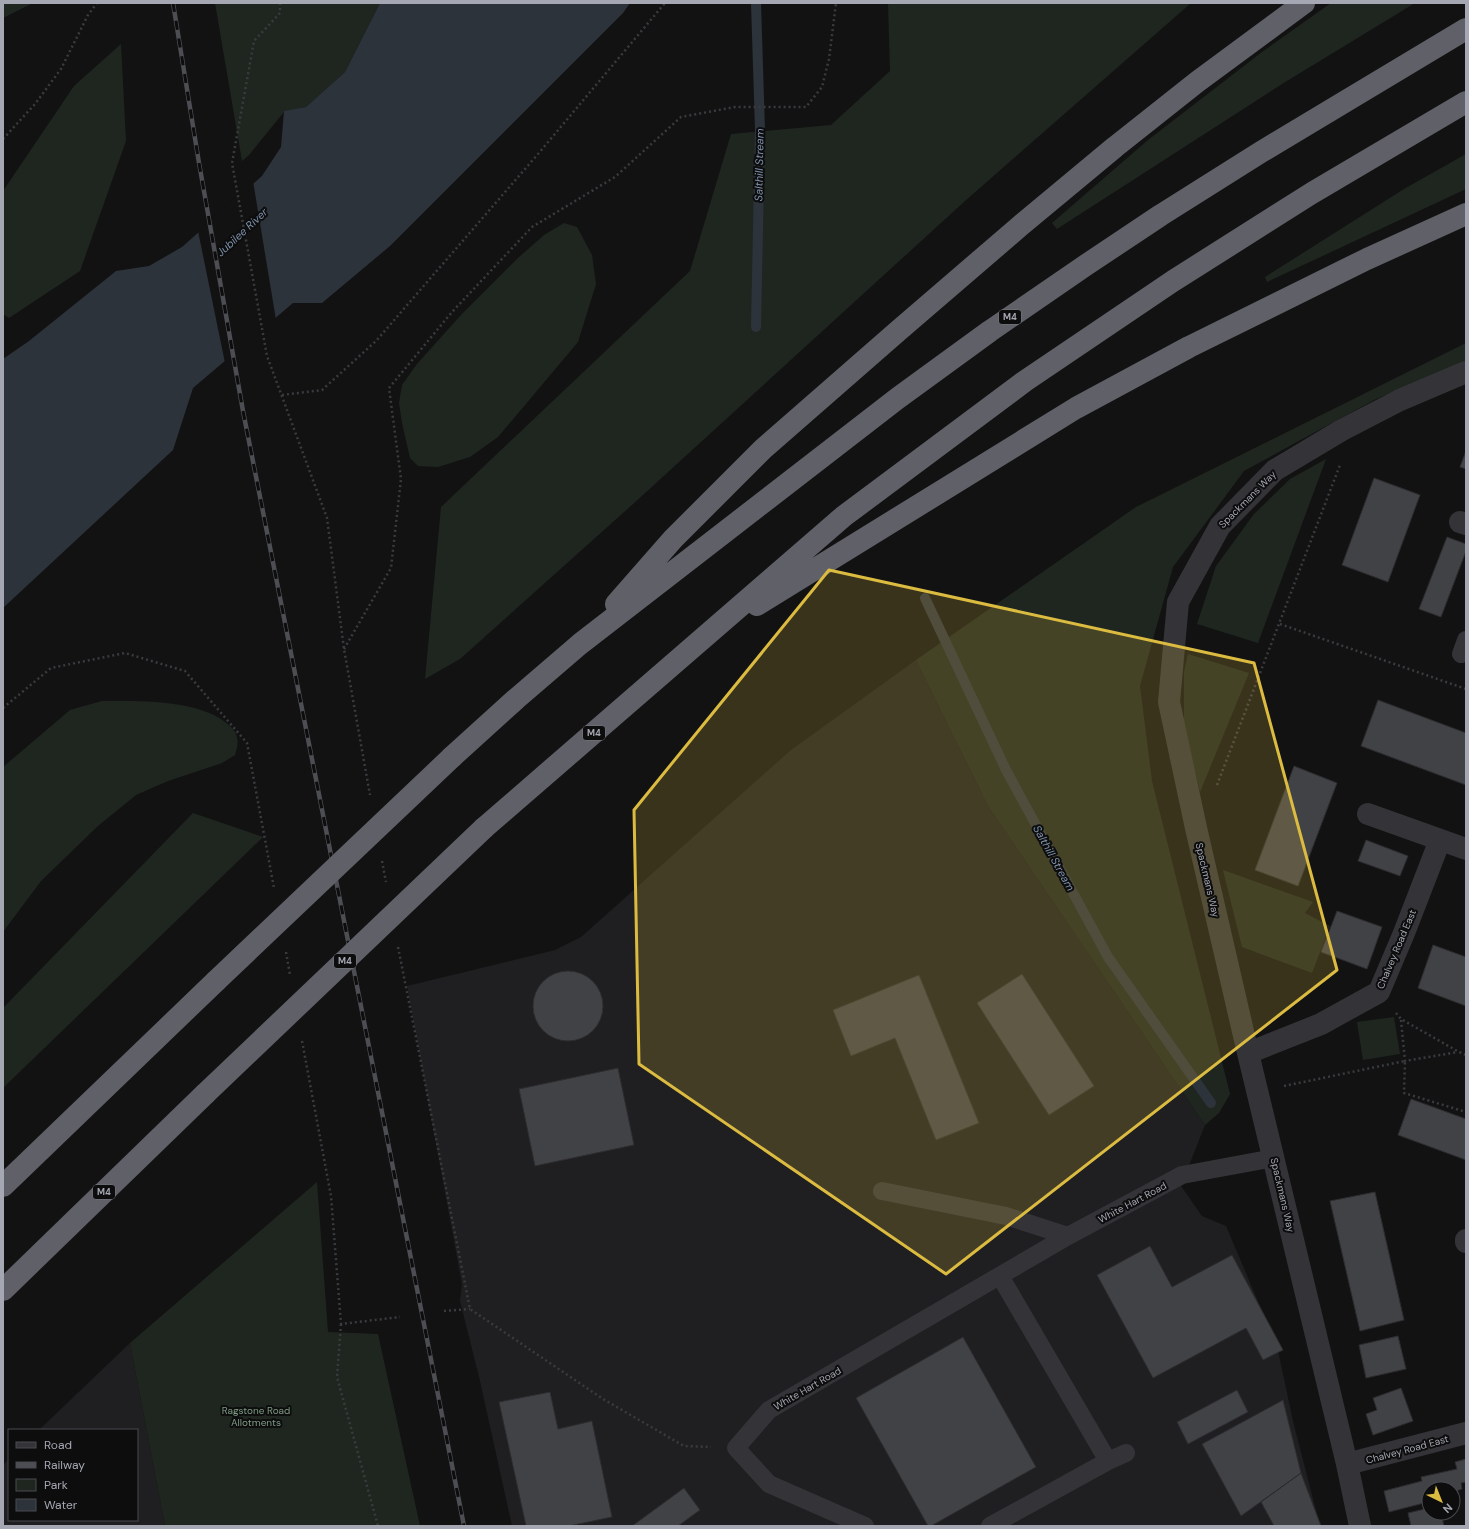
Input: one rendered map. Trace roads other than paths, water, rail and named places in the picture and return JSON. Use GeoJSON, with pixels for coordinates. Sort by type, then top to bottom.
{"type":"FeatureCollection","features":[{"type":"Feature","properties":{"kind":"highway","name":"M4"},"geometry":{"type":"LineString","coordinates":[[580,644],[673,540],[763,450],[898,331],[1056,196],[1197,82],[1304,3]]}},
{"type":"Feature","properties":{"kind":"highway","name":"M4"},"geometry":{"type":"LineString","coordinates":[[3,1186],[452,757],[580,644],[898,398],[1079,269],[1260,152],[1466,29]]}},
{"type":"Feature","properties":{"kind":"highway","name":"M4"},"geometry":{"type":"LineString","coordinates":[[3,1290],[205,1094],[484,828],[844,516],[1025,381],[1173,281],[1312,193],[1466,102]]}},
{"type":"Feature","properties":{"kind":"highway","name":"M4"},"geometry":{"type":"LineString","coordinates":[[703,638],[871,536],[977,468],[1076,408],[1232,326],[1367,259],[1466,214]]}},
{"type":"Feature","properties":{"kind":"street","name":"Spackmans Way"},"geometry":{"type":"LineString","coordinates":[[1360,1526],[1347,1464],[1248,1053],[1196,828],[1169,702],[1178,602],[1220,526],[1275,470],[1342,430],[1400,400],[1466,372]]}},
{"type":"Feature","properties":{"kind":"street"},"geometry":{"type":"LineString","coordinates":[[1368,814],[1466,849]]}},
{"type":"Feature","properties":{"kind":"street","name":"Chalvey Road East"},"geometry":{"type":"LineString","coordinates":[[1248,1053],[1321,1024],[1379,992],[1404,933],[1440,840]]}},
{"type":"Feature","properties":{"kind":"street","name":"Chalvey Road East"},"geometry":{"type":"LineString","coordinates":[[1347,1464],[1466,1433]]}},
{"type":"Feature","properties":{"kind":"lane","name":"White Hart Road"},"geometry":{"type":"LineString","coordinates":[[865,1526],[769,1484],[736,1448],[769,1410],[1068,1236],[1182,1174],[1274,1158]]}},
{"type":"Feature","properties":{"kind":"lane"},"geometry":{"type":"LineString","coordinates":[[882,1191],[1006,1216],[1068,1236]]}},
{"type":"Feature","properties":{"kind":"lane"},"geometry":{"type":"LineString","coordinates":[[1000,1276],[1108,1461]]}},
{"type":"Feature","properties":{"kind":"lane"},"geometry":{"type":"LineString","coordinates":[[990,1526],[1108,1461],[1126,1453]]}},
{"type":"Feature","properties":{"kind":"water","name":"Jubilee River"},"geometry":{"type":"Polygon","coordinates":[[[380,3],[630,3],[623,13],[390,246],[322,303],[293,303],[193,388],[173,450],[3,608],[3,359],[29,341],[116,271],[149,266],[182,247],[262,176],[281,147],[284,111],[306,107],[345,72],[380,3]]]}},
{"type":"Feature","properties":{"kind":"waterway","name":"Salthill Stream"},"geometry":{"type":"LineString","coordinates":[[756,3],[760,130],[756,327]]}},
{"type":"Feature","properties":{"kind":"waterway","name":"Salthill Stream"},"geometry":{"type":"LineString","coordinates":[[925,598],[1006,770],[1108,957],[1211,1103]]}},
{"type":"Feature","properties":{"kind":"railway"},"geometry":{"type":"LineString","coordinates":[[173,3],[199,163],[243,411],[464,1526]]}},
{"type":"Feature","properties":{"kind":"park label","name":"Ragstone Road Allotments"},"geometry":{"type":"Point","coordinates":[256,1416]}}]}
